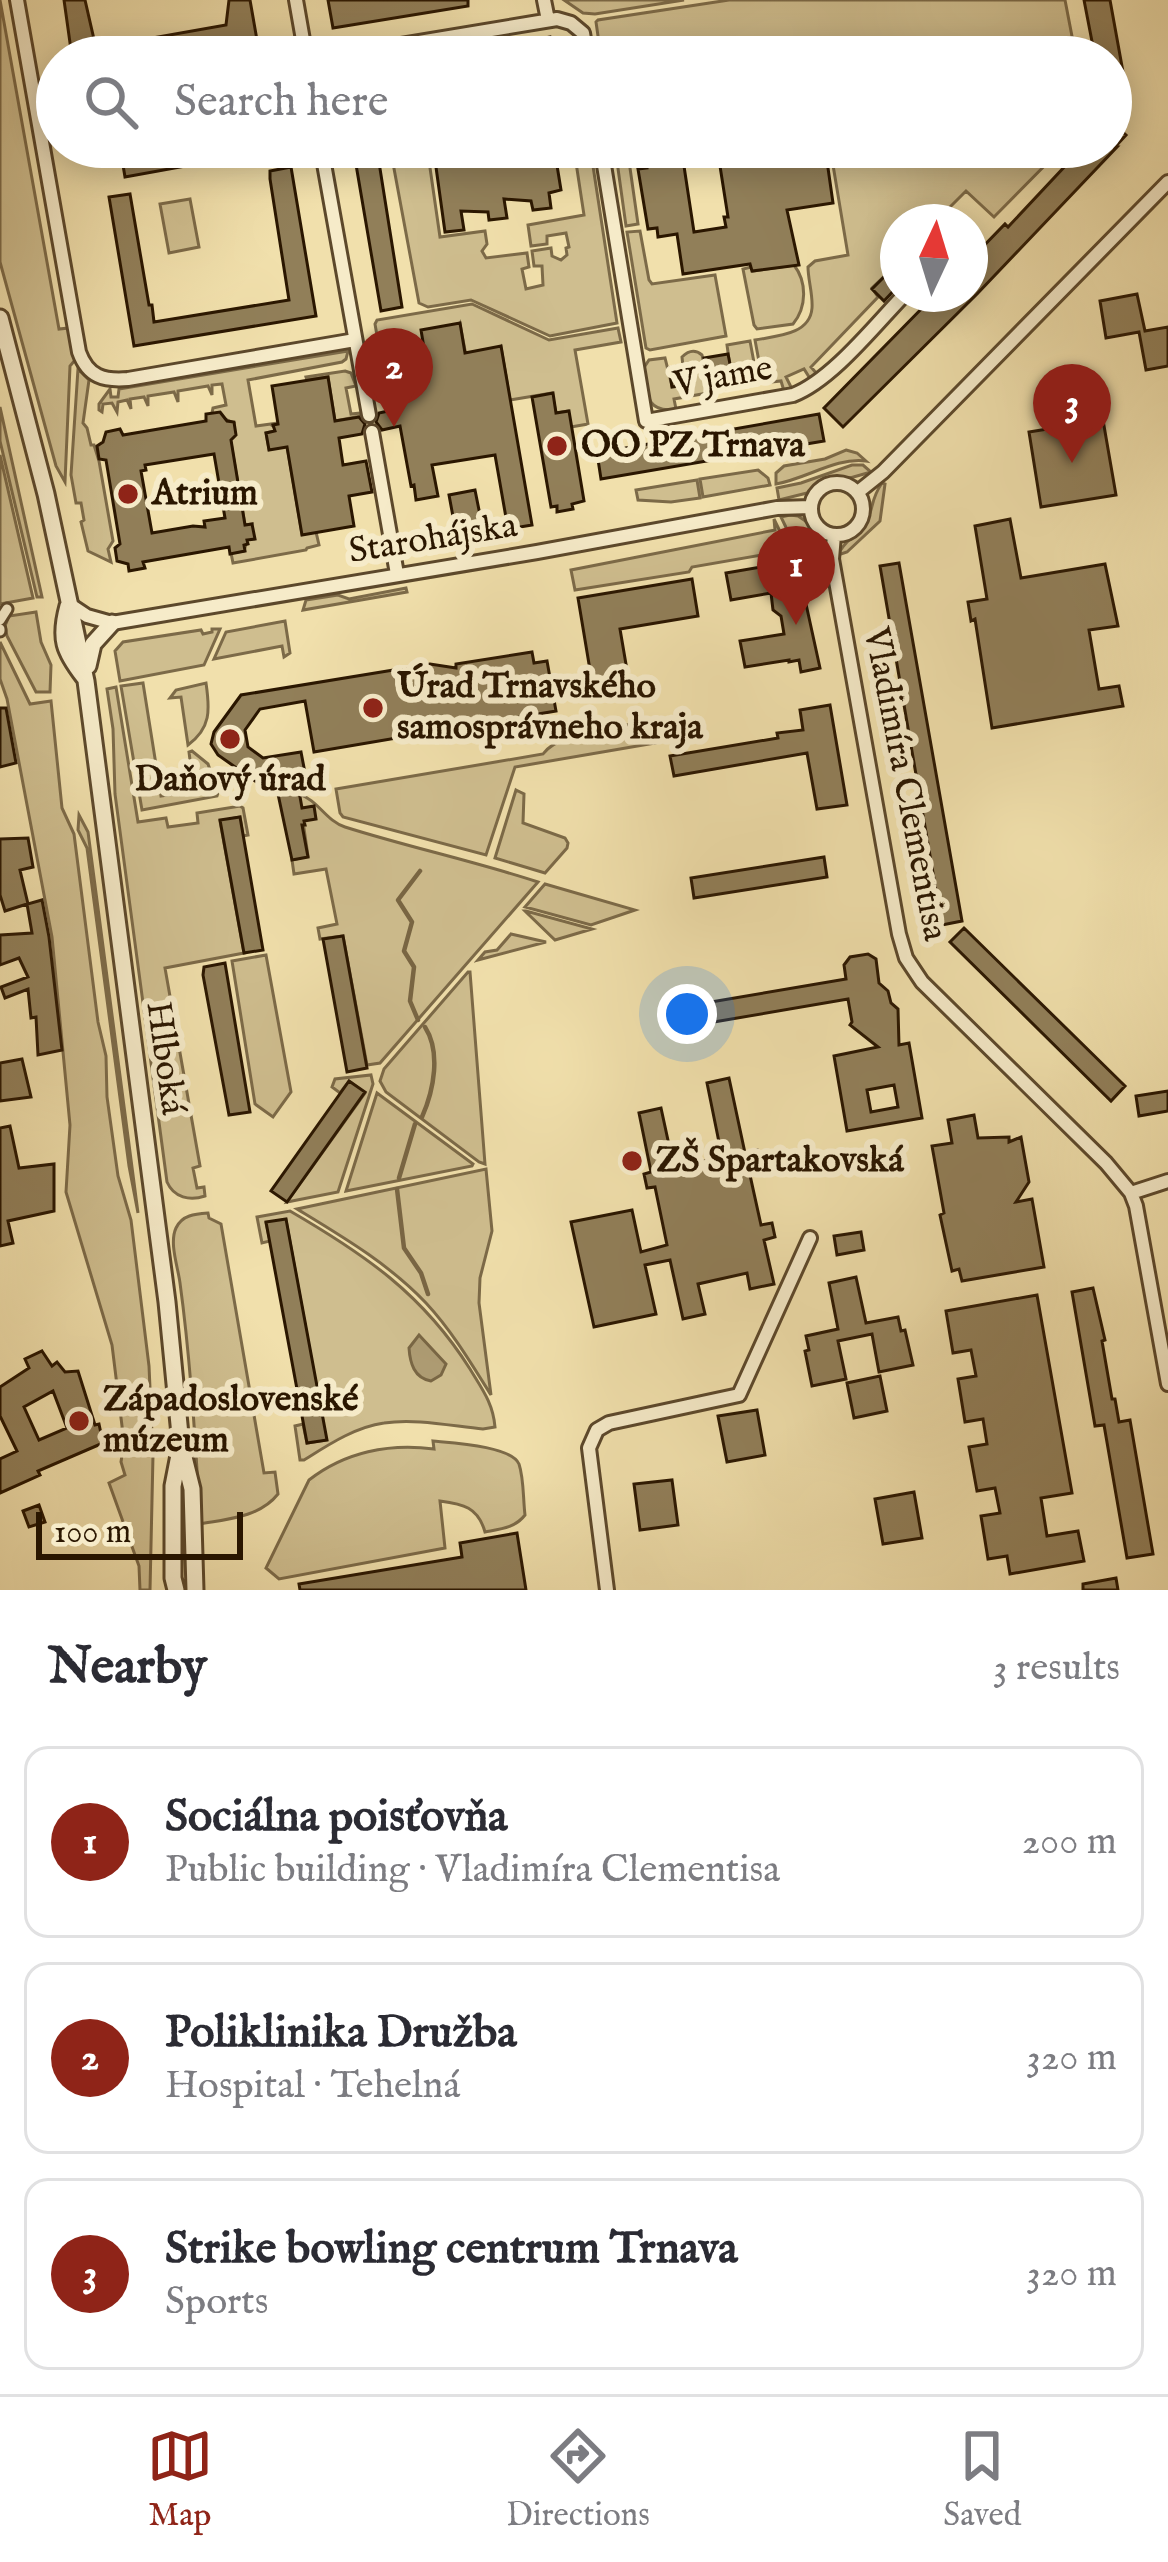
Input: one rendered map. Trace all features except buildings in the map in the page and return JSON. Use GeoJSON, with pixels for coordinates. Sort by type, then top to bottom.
{"type":"FeatureCollection","features":[{"type":"Feature","properties":{"kind":"street"},"geometry":{"type":"LineString","coordinates":[[17,0],[36,96]]}},
{"type":"Feature","properties":{"kind":"street"},"geometry":{"type":"LineString","coordinates":[[296,0],[302,36]]}},
{"type":"Feature","properties":{"kind":"street"},"geometry":{"type":"LineString","coordinates":[[544,0],[548,20]]}},
{"type":"Feature","properties":{"kind":"street"},"geometry":{"type":"LineString","coordinates":[[453,36],[548,20],[563,20],[584,36]]}},
{"type":"Feature","properties":{"kind":"street"},"geometry":{"type":"LineString","coordinates":[[49,168],[80,352],[88,370],[98,377],[128,379],[355,340]]}},
{"type":"Feature","properties":{"kind":"street"},"geometry":{"type":"LineString","coordinates":[[326,168],[369,415]]}},
{"type":"Feature","properties":{"kind":"street","name":"V jame"},"geometry":{"type":"LineString","coordinates":[[605,168],[646,421],[804,391],[821,380],[887,312]]}},
{"type":"Feature","properties":{"kind":"street"},"geometry":{"type":"LineString","coordinates":[[858,492],[889,467],[1168,182]]}},
{"type":"Feature","properties":{"kind":"street","name":"Hlboká"},"geometry":{"type":"LineString","coordinates":[[0,318],[46,494],[68,603],[62,628],[67,655],[86,681]]}},
{"type":"Feature","properties":{"kind":"street"},"geometry":{"type":"LineString","coordinates":[[372,432],[397,574]]}},
{"type":"Feature","properties":{"kind":"street"},"geometry":{"type":"LineString","coordinates":[[845,483],[858,492],[864,510],[860,524],[834,535],[817,526],[811,507],[817,493],[829,484],[845,483]]}},
{"type":"Feature","properties":{"kind":"street","name":"Starohájska"},"geometry":{"type":"LineString","coordinates":[[112,623],[777,508],[811,507]]}},
{"type":"Feature","properties":{"kind":"street","name":"Vladimíra Clementisa"},"geometry":{"type":"LineString","coordinates":[[834,535],[836,581],[906,958],[922,982],[1131,1193],[1168,1384]]}},
{"type":"Feature","properties":{"kind":"street"},"geometry":{"type":"LineString","coordinates":[[68,603],[87,616],[112,623]]}},
{"type":"Feature","properties":{"kind":"street"},"geometry":{"type":"LineString","coordinates":[[68,603],[86,631],[98,635],[112,623]]}},
{"type":"Feature","properties":{"kind":"street"},"geometry":{"type":"LineString","coordinates":[[0,626],[7,609]]}},
{"type":"Feature","properties":{"kind":"street","name":"Hlboká"},"geometry":{"type":"LineString","coordinates":[[98,635],[90,651],[86,681],[167,1302],[181,1445],[192,1489],[195,1590]]}},
{"type":"Feature","properties":{"kind":"street"},"geometry":{"type":"LineString","coordinates":[[1131,1193],[1168,1181]]}},
{"type":"Feature","properties":{"kind":"street"},"geometry":{"type":"LineString","coordinates":[[607,1590],[591,1440],[601,1426],[739,1395],[810,1238]]}},
{"type":"Feature","properties":{"kind":"street","name":"Hlboká"},"geometry":{"type":"LineString","coordinates":[[172,1586],[173,1486],[181,1445]]}},
{"type":"Feature","properties":{"kind":"shaded area"},"geometry":{"type":"Polygon","coordinates":[[[0,0],[59,329],[69,328],[75,360],[70,366],[65,482],[56,466],[0,262],[0,0]]]}},
{"type":"Feature","properties":{"kind":"shaded area"},"geometry":{"type":"Polygon","coordinates":[[[564,0],[684,0],[595,14],[583,13],[564,0]]]}},
{"type":"Feature","properties":{"kind":"shaded area"},"geometry":{"type":"Polygon","coordinates":[[[729,0],[1065,0],[1072,36],[598,36],[598,20],[729,0]]]}},
{"type":"Feature","properties":{"kind":"shaded area"},"geometry":{"type":"Polygon","coordinates":[[[394,168],[430,168],[440,237],[485,231],[487,244],[482,251],[486,258],[527,253],[529,267],[522,269],[526,289],[543,285],[542,266],[534,266],[532,251],[551,248],[552,256],[561,260],[569,247],[566,233],[547,236],[547,244],[531,246],[528,225],[584,215],[577,168],[593,168],[617,323],[550,336],[471,300],[428,307],[419,303],[394,168]]]}},
{"type":"Feature","properties":{"kind":"shaded area"},"geometry":{"type":"Polygon","coordinates":[[[618,168],[630,168],[638,224],[626,226],[618,168]]]}},
{"type":"Feature","properties":{"kind":"shaded area"},"geometry":{"type":"Polygon","coordinates":[[[834,168],[1042,168],[994,217],[988,204],[980,204],[966,191],[953,204],[880,204],[880,280],[872,288],[878,297],[811,367],[817,374],[811,380],[804,369],[786,377],[792,389],[784,391],[781,381],[763,383],[755,340],[791,333],[805,324],[812,308],[808,267],[815,261],[848,255],[834,168]]]}},
{"type":"Feature","properties":{"kind":"shaded area"},"geometry":{"type":"Polygon","coordinates":[[[190,199],[199,247],[169,253],[160,204],[190,199]]]}},
{"type":"Feature","properties":{"kind":"shaded area"},"geometry":{"type":"Polygon","coordinates":[[[640,231],[652,284],[715,275],[726,336],[646,348],[627,232],[640,231]]]}},
{"type":"Feature","properties":{"kind":"shaded area"},"geometry":{"type":"Polygon","coordinates":[[[794,265],[803,287],[798,317],[793,324],[757,329],[743,269],[794,265]]]}},
{"type":"Feature","properties":{"kind":"shaded area"},"geometry":{"type":"Polygon","coordinates":[[[472,304],[549,340],[618,328],[621,342],[575,350],[588,424],[571,427],[568,411],[556,413],[552,393],[510,400],[501,347],[471,382],[460,324],[431,389],[420,391],[414,362],[390,366],[397,410],[390,411],[377,320],[472,304]]]}},
{"type":"Feature","properties":{"kind":"shaded area"},"geometry":{"type":"Polygon","coordinates":[[[750,341],[758,384],[674,399],[676,409],[658,408],[649,400],[643,369],[649,360],[665,358],[672,386],[685,385],[682,357],[687,353],[702,355],[707,378],[731,374],[727,345],[750,341]]]}},
{"type":"Feature","properties":{"kind":"shaded area"},"geometry":{"type":"Polygon","coordinates":[[[348,351],[342,362],[248,380],[256,426],[278,423],[273,426],[279,430],[266,433],[269,449],[287,446],[302,534],[316,532],[319,545],[306,550],[233,563],[231,553],[244,551],[252,524],[245,525],[230,437],[234,423],[212,413],[213,408],[226,405],[222,384],[212,385],[212,395],[208,386],[178,391],[178,402],[174,392],[148,396],[148,406],[144,397],[130,399],[131,409],[127,400],[118,402],[117,412],[112,403],[99,410],[110,389],[111,397],[118,397],[119,389],[348,351]]]}},
{"type":"Feature","properties":{"kind":"shaded area"},"geometry":{"type":"Polygon","coordinates":[[[78,369],[89,380],[83,423],[99,461],[113,541],[108,549],[111,562],[88,551],[81,503],[76,503],[71,475],[78,369]]]}},
{"type":"Feature","properties":{"kind":"shaded area"},"geometry":{"type":"Polygon","coordinates":[[[351,373],[356,386],[346,388],[351,414],[361,416],[335,421],[328,377],[306,377],[351,373]]]}},
{"type":"Feature","properties":{"kind":"shaded area"},"geometry":{"type":"Polygon","coordinates":[[[0,407],[42,597],[37,597],[0,441],[0,407]]]}},
{"type":"Feature","properties":{"kind":"shaded area"},"geometry":{"type":"Polygon","coordinates":[[[846,450],[866,461],[844,462],[776,484],[776,473],[784,466],[846,450]]]}},
{"type":"Feature","properties":{"kind":"shaded area"},"geometry":{"type":"Polygon","coordinates":[[[0,455],[33,598],[0,604],[0,455]]]}},
{"type":"Feature","properties":{"kind":"shaded area"},"geometry":{"type":"Polygon","coordinates":[[[863,465],[871,472],[831,477],[807,493],[779,500],[777,488],[863,465]]]}},
{"type":"Feature","properties":{"kind":"shaded area"},"geometry":{"type":"Polygon","coordinates":[[[758,470],[770,485],[703,497],[700,479],[758,470]]]}},
{"type":"Feature","properties":{"kind":"shaded area"},"geometry":{"type":"Polygon","coordinates":[[[697,480],[700,498],[638,500],[636,490],[697,480]]]}},
{"type":"Feature","properties":{"kind":"shaded area"},"geometry":{"type":"Polygon","coordinates":[[[882,483],[880,521],[838,555],[866,522],[882,483]]]}},
{"type":"Feature","properties":{"kind":"shaded area"},"geometry":{"type":"Polygon","coordinates":[[[790,515],[813,526],[821,557],[810,559],[807,542],[794,544],[781,517],[790,515]]]}},
{"type":"Feature","properties":{"kind":"shaded area"},"geometry":{"type":"Polygon","coordinates":[[[774,519],[786,544],[764,550],[762,555],[575,590],[571,570],[775,530],[774,519]]]}},
{"type":"Feature","properties":{"kind":"shaded area"},"geometry":{"type":"Polygon","coordinates":[[[406,588],[407,592],[303,610],[306,600],[338,595],[349,599],[406,588]]]}},
{"type":"Feature","properties":{"kind":"shaded area"},"geometry":{"type":"Polygon","coordinates":[[[36,612],[51,665],[50,692],[36,692],[5,626],[9,616],[36,612]]]}},
{"type":"Feature","properties":{"kind":"shaded area"},"geometry":{"type":"Polygon","coordinates":[[[285,621],[290,653],[284,657],[282,646],[214,659],[226,632],[285,621]]]}},
{"type":"Feature","properties":{"kind":"shaded area"},"geometry":{"type":"Polygon","coordinates":[[[220,629],[204,665],[120,681],[115,651],[123,642],[201,630],[203,634],[220,629]]]}},
{"type":"Feature","properties":{"kind":"shaded area"},"geometry":{"type":"Polygon","coordinates":[[[0,642],[30,704],[51,701],[62,808],[74,834],[118,1176],[131,1220],[149,1366],[153,1455],[150,1590],[140,1590],[139,1566],[109,1483],[125,1475],[112,1345],[66,1192],[70,1125],[52,937],[0,679],[0,642]]]}},
{"type":"Feature","properties":{"kind":"shaded area"},"geometry":{"type":"Polygon","coordinates":[[[143,683],[161,796],[194,791],[192,751],[208,764],[217,796],[142,810],[121,686],[143,683]]]}},
{"type":"Feature","properties":{"kind":"shaded area"},"geometry":{"type":"Polygon","coordinates":[[[206,683],[207,718],[188,745],[181,697],[170,698],[176,690],[206,683]]]}},
{"type":"Feature","properties":{"kind":"shaded area"},"geometry":{"type":"Polygon","coordinates":[[[116,687],[138,822],[166,818],[168,827],[198,823],[197,813],[240,806],[248,835],[243,836],[240,817],[220,821],[244,953],[165,968],[200,1166],[193,1168],[197,1188],[204,1187],[205,1196],[178,1195],[167,1182],[115,794],[107,689],[116,687]]]}},
{"type":"Feature","properties":{"kind":"shaded area"},"geometry":{"type":"Polygon","coordinates":[[[641,721],[652,724],[655,743],[515,767],[486,855],[340,813],[336,789],[543,754],[574,736],[641,721]]]}},
{"type":"Feature","properties":{"kind":"shaded area"},"geometry":{"type":"Polygon","coordinates":[[[516,790],[524,794],[523,823],[568,843],[545,873],[495,858],[516,790]]]}},
{"type":"Feature","properties":{"kind":"shaded area"},"geometry":{"type":"Polygon","coordinates":[[[299,794],[345,827],[538,882],[380,1063],[367,1065],[343,936],[320,939],[318,928],[337,924],[326,869],[294,874],[292,860],[308,856],[299,794]]]}},
{"type":"Feature","properties":{"kind":"shaded area"},"geometry":{"type":"Polygon","coordinates":[[[79,815],[88,832],[138,1213],[87,848],[78,830],[79,815]]]}},
{"type":"Feature","properties":{"kind":"shaded area"},"geometry":{"type":"Polygon","coordinates":[[[545,884],[635,910],[591,925],[525,907],[545,884]]]}},
{"type":"Feature","properties":{"kind":"shaded area"},"geometry":{"type":"Polygon","coordinates":[[[526,911],[592,929],[555,940],[526,911]]]}},
{"type":"Feature","properties":{"kind":"shaded area"},"geometry":{"type":"Polygon","coordinates":[[[511,934],[546,942],[478,960],[485,952],[497,950],[511,934]]]}},
{"type":"Feature","properties":{"kind":"shaded area"},"geometry":{"type":"Polygon","coordinates":[[[266,955],[291,1092],[273,1117],[255,1104],[232,961],[266,955]]]}},
{"type":"Feature","properties":{"kind":"shaded area"},"geometry":{"type":"Polygon","coordinates":[[[468,972],[485,1164],[386,1092],[380,1081],[384,1069],[468,972]]]}},
{"type":"Feature","properties":{"kind":"shaded area"},"geometry":{"type":"Polygon","coordinates":[[[371,1075],[373,1084],[338,1192],[287,1202],[365,1093],[349,1081],[340,1093],[332,1087],[335,1079],[371,1075]]]}},
{"type":"Feature","properties":{"kind":"shaded area"},"geometry":{"type":"Polygon","coordinates":[[[377,1093],[473,1164],[472,1166],[346,1191],[377,1093]]]}},
{"type":"Feature","properties":{"kind":"shaded area"},"geometry":{"type":"Polygon","coordinates":[[[486,1169],[492,1231],[479,1303],[491,1395],[444,1325],[412,1289],[297,1209],[486,1169]]]}},
{"type":"Feature","properties":{"kind":"shaded area"},"geometry":{"type":"Polygon","coordinates":[[[290,1211],[343,1243],[412,1297],[452,1342],[483,1390],[495,1427],[384,1423],[352,1433],[300,1460],[295,1426],[303,1424],[307,1443],[326,1440],[286,1220],[266,1223],[270,1241],[262,1243],[257,1217],[290,1211]]]}},
{"type":"Feature","properties":{"kind":"shaded area"},"geometry":{"type":"Polygon","coordinates":[[[208,1213],[221,1224],[264,1473],[275,1472],[278,1494],[253,1512],[200,1524],[190,1373],[173,1241],[182,1220],[208,1213]]]}},
{"type":"Feature","properties":{"kind":"shaded area"},"geometry":{"type":"Polygon","coordinates":[[[419,1335],[446,1364],[431,1381],[417,1373],[410,1359],[409,1348],[419,1335]]]}},
{"type":"Feature","properties":{"kind":"shaded area"},"geometry":{"type":"Polygon","coordinates":[[[433,1441],[481,1446],[514,1458],[521,1470],[525,1515],[512,1525],[485,1532],[468,1508],[440,1501],[445,1548],[279,1579],[266,1568],[309,1480],[353,1456],[401,1447],[434,1449],[433,1441]]]}},
{"type":"Feature","properties":{"kind":"waterway"},"geometry":{"type":"LineString","coordinates":[[418,1020],[410,1001],[414,967],[404,951],[412,922],[398,900],[420,871]]}},
{"type":"Feature","properties":{"kind":"waterway"},"geometry":{"type":"LineString","coordinates":[[422,1117],[434,1071],[433,1048],[425,1027]]}},
{"type":"Feature","properties":{"kind":"waterway"},"geometry":{"type":"LineString","coordinates":[[399,1178],[415,1124]]}},
{"type":"Feature","properties":{"kind":"waterway"},"geometry":{"type":"LineString","coordinates":[[397,1189],[404,1248],[428,1294]]}},
{"type":"Feature","properties":{"kind":"place","name":"Poliklinika Družba"},"geometry":{"type":"Point","coordinates":[394,427]}},
{"type":"Feature","properties":{"kind":"place","name":"OO PZ Trnava"},"geometry":{"type":"Point","coordinates":[557,446]}},
{"type":"Feature","properties":{"kind":"place","name":"Strike bowling centrum Trnava"},"geometry":{"type":"Point","coordinates":[1072,463]}},
{"type":"Feature","properties":{"kind":"place","name":"Atrium"},"geometry":{"type":"Point","coordinates":[128,494]}},
{"type":"Feature","properties":{"kind":"place","name":"Sociálna poisťovňa"},"geometry":{"type":"Point","coordinates":[796,625]}},
{"type":"Feature","properties":{"kind":"place","name":"Úrad Trnavského samosprávneho kraja"},"geometry":{"type":"Point","coordinates":[373,708]}},
{"type":"Feature","properties":{"kind":"place","name":"Daňový úrad"},"geometry":{"type":"Point","coordinates":[230,739]}},
{"type":"Feature","properties":{"kind":"place","name":"ZŠ Spartakovská"},"geometry":{"type":"Point","coordinates":[632,1161]}},
{"type":"Feature","properties":{"kind":"place","name":"Západoslovenské múzeum"},"geometry":{"type":"Point","coordinates":[79,1421]}}]}
